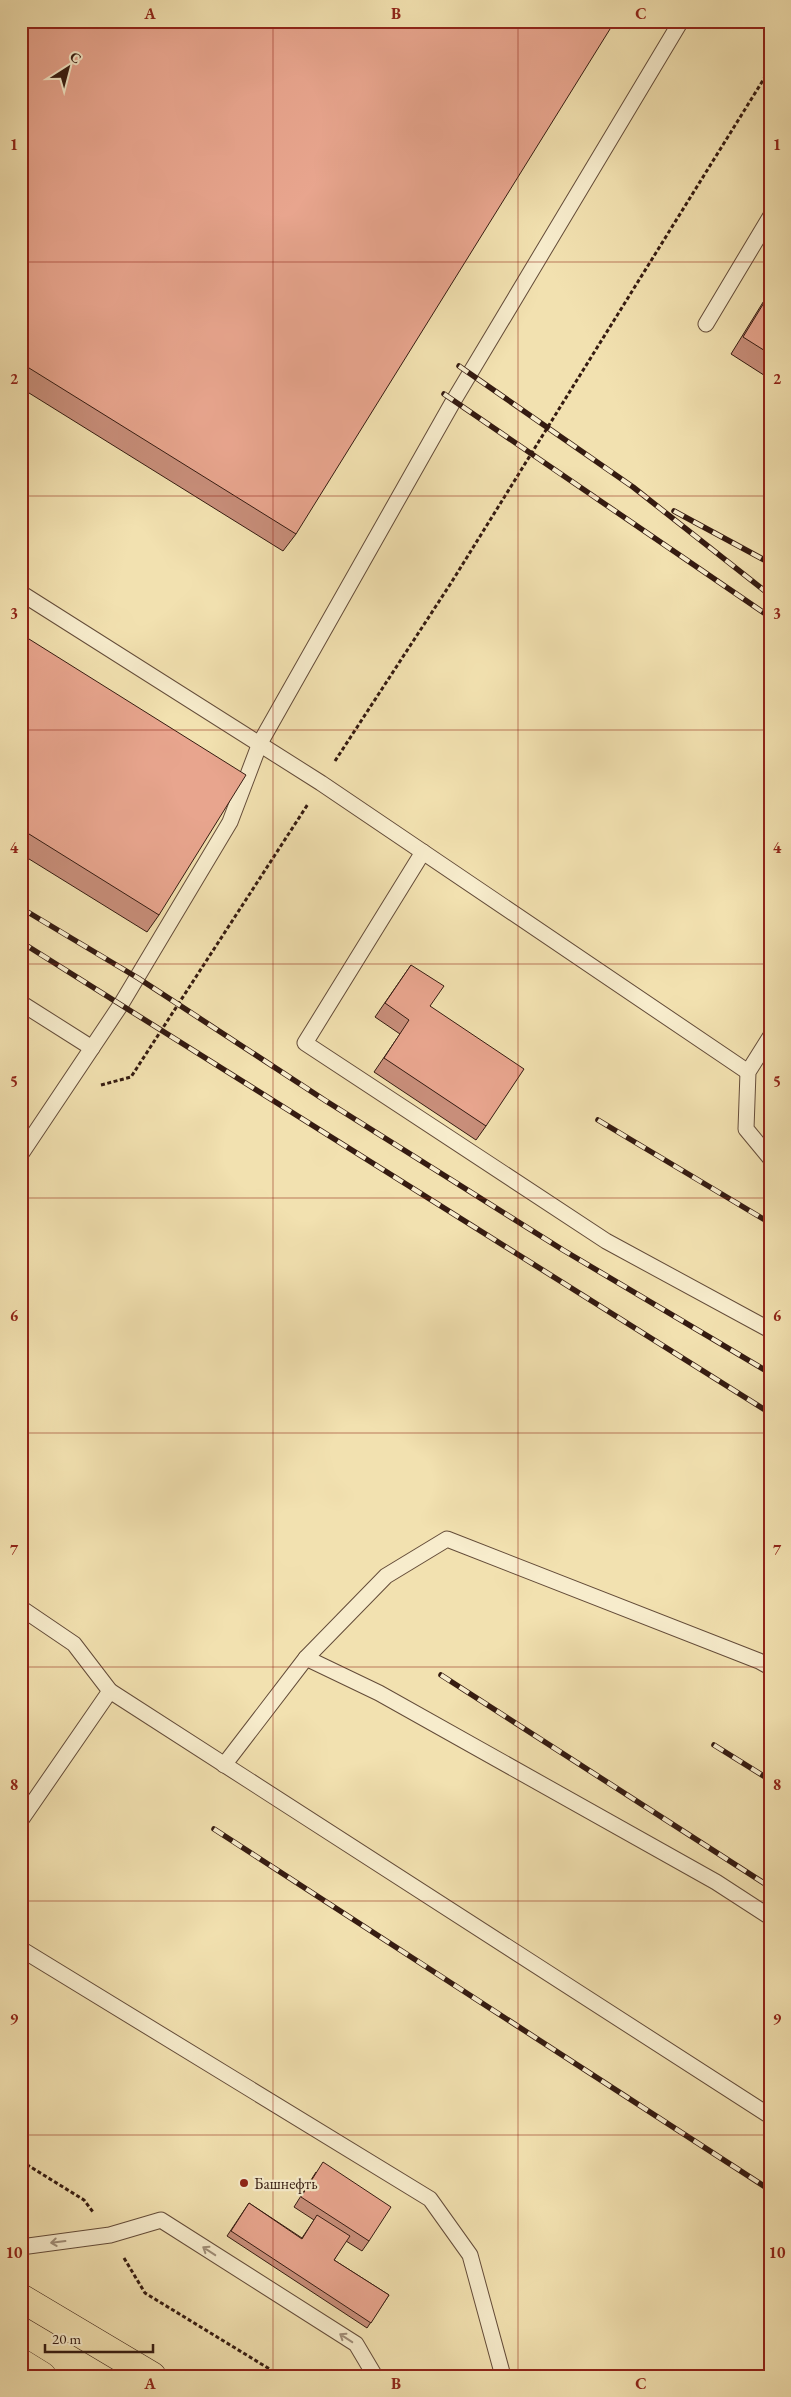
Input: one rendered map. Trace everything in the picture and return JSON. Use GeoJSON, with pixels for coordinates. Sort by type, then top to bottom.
{"type":"FeatureCollection","features":[{"type":"Feature","properties":{"kind":"main road"},"geometry":{"type":"LineString","coordinates":[[21,2298],[152,2376]]}},
{"type":"Feature","properties":{"kind":"main road"},"geometry":{"type":"LineString","coordinates":[[21,2363],[42,2376]]}},
{"type":"Feature","properties":{"kind":"lane"},"geometry":{"type":"LineString","coordinates":[[21,1154],[138,978],[230,822],[260,743],[454,400],[681,21]]}},
{"type":"Feature","properties":{"kind":"lane"},"geometry":{"type":"LineString","coordinates":[[706,324],[770,217]]}},
{"type":"Feature","properties":{"kind":"lane"},"geometry":{"type":"LineString","coordinates":[[21,593],[321,783],[748,1072]]}},
{"type":"Feature","properties":{"kind":"lane"},"geometry":{"type":"LineString","coordinates":[[423,852],[305,1043],[606,1240],[770,1330]]}},
{"type":"Feature","properties":{"kind":"lane"},"geometry":{"type":"LineString","coordinates":[[21,1003],[92,1048]]}},
{"type":"Feature","properties":{"kind":"lane"},"geometry":{"type":"LineString","coordinates":[[770,1037],[748,1072],[746,1129],[770,1158]]}},
{"type":"Feature","properties":{"kind":"lane"},"geometry":{"type":"LineString","coordinates":[[224,1765],[306,1658],[386,1576],[447,1539],[760,1661],[770,1667]]}},
{"type":"Feature","properties":{"kind":"lane"},"geometry":{"type":"LineString","coordinates":[[21,1608],[74,1644],[110,1692],[770,2116]]}},
{"type":"Feature","properties":{"kind":"lane"},"geometry":{"type":"LineString","coordinates":[[306,1658],[379,1693],[664,1852],[716,1882],[770,1917]]}},
{"type":"Feature","properties":{"kind":"lane"},"geometry":{"type":"LineString","coordinates":[[21,1820],[110,1692]]}},
{"type":"Feature","properties":{"kind":"lane"},"geometry":{"type":"LineString","coordinates":[[21,1949],[430,2199],[470,2255],[503,2376]]}},
{"type":"Feature","properties":{"kind":"lane"},"geometry":{"type":"LineString","coordinates":[[21,2247],[110,2235],[161,2220],[356,2344],[375,2376]]}},
{"type":"Feature","properties":{"kind":"path"},"geometry":{"type":"LineString","coordinates":[[60,1095],[131,1077],[451,583],[770,69]]}},
{"type":"Feature","properties":{"kind":"path"},"geometry":{"type":"LineString","coordinates":[[21,2161],[84,2200],[110,2235],[145,2293],[281,2376]]}},
{"type":"Feature","properties":{"kind":"building"},"geometry":{"type":"Polygon","coordinates":[[[21,21],[615,21],[296,534],[21,363],[21,21]]]}},
{"type":"Feature","properties":{"kind":"building"},"geometry":{"type":"Polygon","coordinates":[[[770,293],[770,354],[743,337],[770,293]]]}},
{"type":"Feature","properties":{"kind":"building"},"geometry":{"type":"Polygon","coordinates":[[[21,634],[246,775],[159,915],[21,829],[21,634]]]}},
{"type":"Feature","properties":{"kind":"building"},"geometry":{"type":"Polygon","coordinates":[[[411,965],[444,986],[430,1006],[524,1069],[486,1126],[384,1058],[409,1020],[385,1003],[411,965]]]}},
{"type":"Feature","properties":{"kind":"building"},"geometry":{"type":"Polygon","coordinates":[[[323,2162],[391,2207],[369,2241],[301,2197],[323,2162]]]}},
{"type":"Feature","properties":{"kind":"building"},"geometry":{"type":"Polygon","coordinates":[[[249,2203],[302,2239],[317,2215],[350,2236],[334,2260],[389,2295],[371,2323],[231,2231],[249,2203]]]}},
{"type":"Feature","properties":{"kind":"railway"},"geometry":{"type":"LineString","coordinates":[[459,366],[633,487],[770,595]]}},
{"type":"Feature","properties":{"kind":"railway"},"geometry":{"type":"LineString","coordinates":[[444,394],[770,617]]}},
{"type":"Feature","properties":{"kind":"railway"},"geometry":{"type":"LineString","coordinates":[[674,511],[770,563]]}},
{"type":"Feature","properties":{"kind":"railway"},"geometry":{"type":"LineString","coordinates":[[21,908],[138,978],[326,1101],[563,1250],[770,1373]]}},
{"type":"Feature","properties":{"kind":"railway"},"geometry":{"type":"LineString","coordinates":[[21,942],[770,1413]]}},
{"type":"Feature","properties":{"kind":"railway"},"geometry":{"type":"LineString","coordinates":[[598,1120],[770,1223]]}},
{"type":"Feature","properties":{"kind":"railway"},"geometry":{"type":"LineString","coordinates":[[441,1675],[770,1887]]}},
{"type":"Feature","properties":{"kind":"railway"},"geometry":{"type":"LineString","coordinates":[[714,1745],[770,1780]]}},
{"type":"Feature","properties":{"kind":"railway"},"geometry":{"type":"LineString","coordinates":[[214,1829],[770,2190]]}},
{"type":"Feature","properties":{"kind":"place","name":"Башнефть"},"geometry":{"type":"Point","coordinates":[244,2183]}}]}
